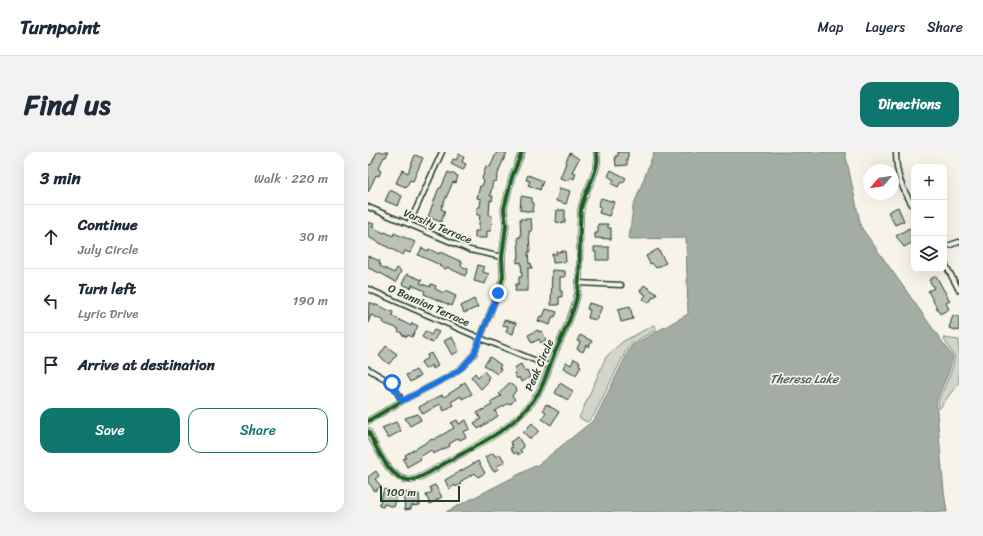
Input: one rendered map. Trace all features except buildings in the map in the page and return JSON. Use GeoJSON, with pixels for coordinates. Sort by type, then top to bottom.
{"type":"FeatureCollection","features":[{"type":"Feature","properties":{"kind":"street"},"geometry":{"type":"LineString","coordinates":[[409,224],[442,152]]}},
{"type":"Feature","properties":{"kind":"street"},"geometry":{"type":"LineString","coordinates":[[368,422],[402,401],[450,376],[462,368],[474,354],[503,277],[502,257],[506,225],[504,209],[512,177],[522,152]]}},
{"type":"Feature","properties":{"kind":"street","name":"Peak Circle"},"geometry":{"type":"LineString","coordinates":[[368,431],[390,469],[398,478],[410,480],[424,475],[506,428],[520,416],[532,402],[540,390],[577,297],[582,208],[586,193],[597,167],[598,156],[596,152]]}},
{"type":"Feature","properties":{"kind":"street"},"geometry":{"type":"LineString","coordinates":[[896,152],[898,177],[911,202]]}},
{"type":"Feature","properties":{"kind":"street","name":"Varsity Terrace"},"geometry":{"type":"LineString","coordinates":[[368,207],[470,250],[502,257]]}},
{"type":"Feature","properties":{"kind":"street"},"geometry":{"type":"LineString","coordinates":[[947,246],[959,242]]}},
{"type":"Feature","properties":{"kind":"street"},"geometry":{"type":"LineString","coordinates":[[947,268],[959,290]]}},
{"type":"Feature","properties":{"kind":"street"},"geometry":{"type":"LineString","coordinates":[[578,284],[621,285]]}},
{"type":"Feature","properties":{"kind":"street","name":"O Bannion Terrace"},"geometry":{"type":"LineString","coordinates":[[368,289],[480,338],[549,366]]}},
{"type":"Feature","properties":{"kind":"street"},"geometry":{"type":"LineString","coordinates":[[368,370],[392,383],[402,401]]}},
{"type":"Feature","properties":{"kind":"shaded area"},"geometry":{"type":"Polygon","coordinates":[[[654,325],[657,329],[629,345],[593,417],[587,422],[579,418],[606,357],[622,342],[654,325]]]}},
{"type":"Feature","properties":{"kind":"shaded area"},"geometry":{"type":"Polygon","coordinates":[[[943,338],[959,340],[959,382],[939,409],[938,401],[950,375],[955,357],[943,338]]]}},
{"type":"Feature","properties":{"kind":"water","name":"Theresa Lake"},"geometry":{"type":"Polygon","coordinates":[[[654,152],[845,152],[861,227],[953,357],[948,374],[936,401],[947,512],[446,512],[539,464],[595,419],[631,346],[688,314],[686,238],[629,239],[633,207],[654,152]]]}},
{"type":"Feature","properties":{"kind":"cycle path"},"geometry":{"type":"LineString","coordinates":[[368,421],[450,376],[462,367],[474,354],[503,277],[502,257],[506,225],[504,209],[512,177],[522,152]]}},
{"type":"Feature","properties":{"kind":"cycle path"},"geometry":{"type":"LineString","coordinates":[[368,431],[385,463],[391,470],[404,480],[412,480],[425,475],[486,441],[510,425],[530,404],[539,392],[568,324],[577,296],[581,209],[597,165],[596,152]]}},
{"type":"Feature","properties":{"kind":"route"},"geometry":{"type":"LineString","coordinates":[[392,383],[402,401],[450,376],[462,368],[474,354],[498,293]]}}]}
